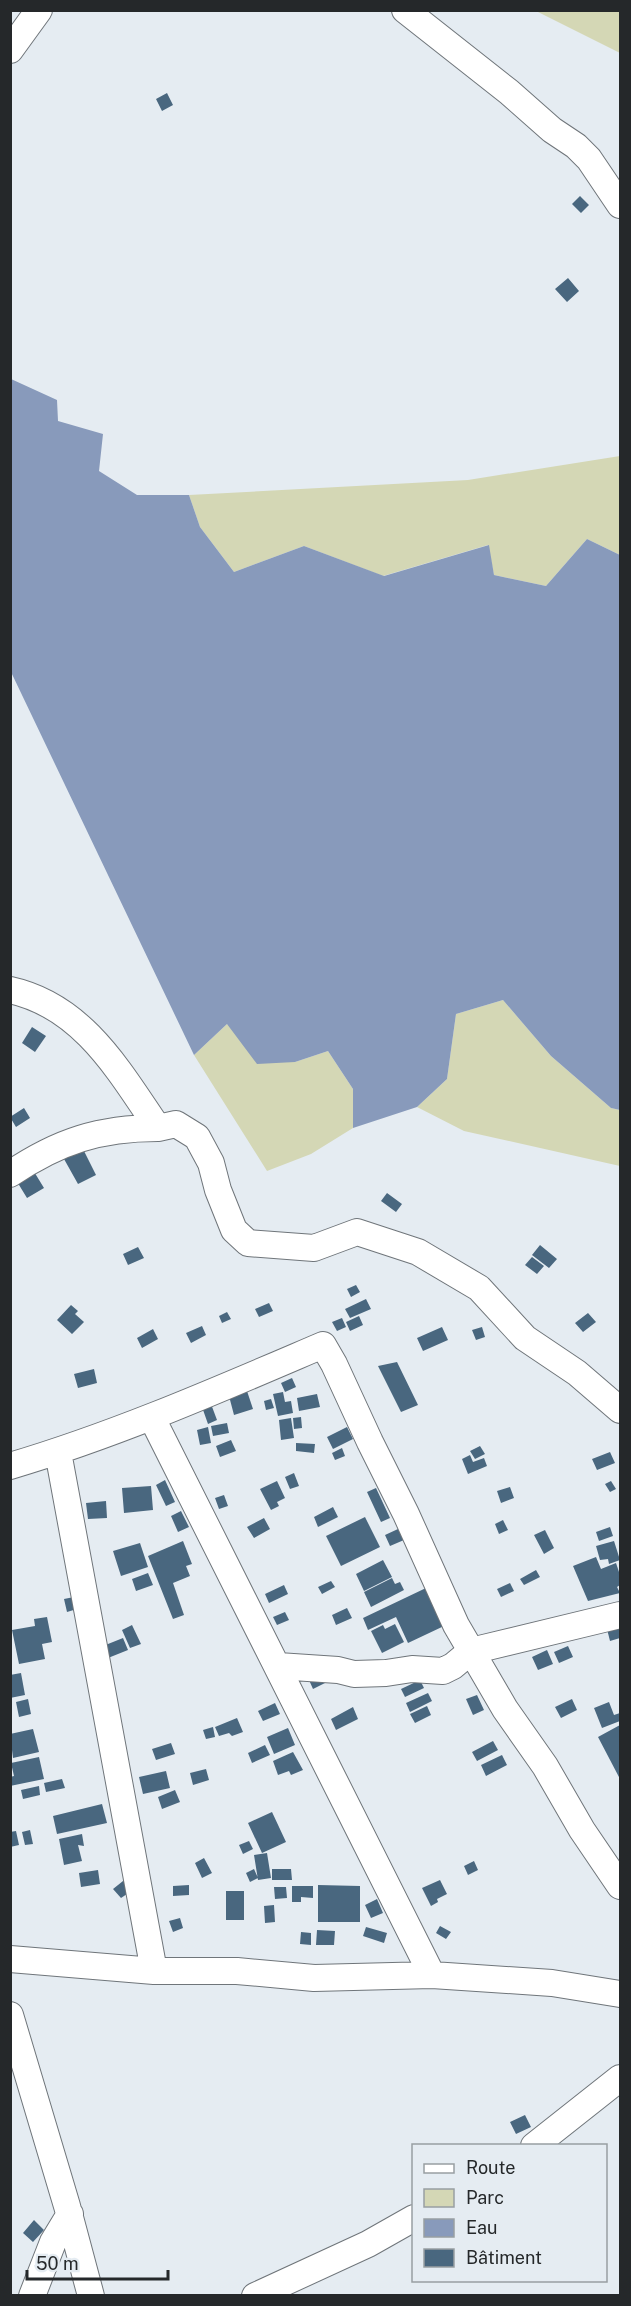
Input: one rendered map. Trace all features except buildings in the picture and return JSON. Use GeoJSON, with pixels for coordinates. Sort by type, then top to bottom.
{"type":"FeatureCollection","features":[{"type":"Feature","properties":{"kind":"street"},"geometry":{"type":"LineString","coordinates":[[10,50],[39,10]]}},
{"type":"Feature","properties":{"kind":"street"},"geometry":{"type":"LineString","coordinates":[[405,10],[509,92],[552,130],[576,146],[589,159],[621,205]]}},
{"type":"Feature","properties":{"kind":"street"},"geometry":{"type":"LineString","coordinates":[[10,990],[30,995],[72,1019],[108,1056],[158,1128]]}},
{"type":"Feature","properties":{"kind":"street"},"geometry":{"type":"LineString","coordinates":[[10,1174],[28,1162],[71,1141],[101,1132],[129,1128],[158,1128],[176,1124],[198,1137],[211,1163],[218,1190],[234,1230],[248,1243],[314,1248],[357,1232],[418,1252],[479,1288],[525,1338],[577,1373],[621,1410]]}},
{"type":"Feature","properties":{"kind":"street"},"geometry":{"type":"LineString","coordinates":[[10,1467],[152,1418],[323,1345],[406,1514],[456,1625],[505,1709],[545,1766],[582,1830],[621,1886]]}},
{"type":"Feature","properties":{"kind":"street"},"geometry":{"type":"LineString","coordinates":[[152,1418],[432,1975]]}},
{"type":"Feature","properties":{"kind":"street"},"geometry":{"type":"LineString","coordinates":[[58,1452],[154,1971]]}},
{"type":"Feature","properties":{"kind":"street"},"geometry":{"type":"LineString","coordinates":[[278,1666],[319,1668],[354,1674],[386,1673],[412,1668],[443,1671],[471,1651],[621,1615]]}},
{"type":"Feature","properties":{"kind":"street"},"geometry":{"type":"LineString","coordinates":[[10,1959],[154,1971],[237,1971],[314,1978],[432,1975],[552,1983],[621,1994]]}},
{"type":"Feature","properties":{"kind":"street"},"geometry":{"type":"LineString","coordinates":[[10,2015],[70,2214],[91,2295]]}},
{"type":"Feature","properties":{"kind":"street"},"geometry":{"type":"LineString","coordinates":[[535,2144],[621,2078]]}},
{"type":"Feature","properties":{"kind":"street"},"geometry":{"type":"LineString","coordinates":[[32,2295],[53,2242],[70,2214]]}},
{"type":"Feature","properties":{"kind":"street"},"geometry":{"type":"LineString","coordinates":[[255,2295],[302,2285],[412,2219]]}},
{"type":"Feature","properties":{"kind":"green space"},"geometry":{"type":"Polygon","coordinates":[[[536,11],[620,11],[620,53],[536,11]]]}},
{"type":"Feature","properties":{"kind":"green space"},"geometry":{"type":"Polygon","coordinates":[[[620,456],[620,555],[587,539],[546,586],[494,575],[488,545],[383,576],[304,546],[234,572],[200,527],[189,495],[468,480],[620,456]]]}},
{"type":"Feature","properties":{"kind":"green space"},"geometry":{"type":"Polygon","coordinates":[[[503,1000],[551,1056],[611,1108],[620,1110],[620,1166],[464,1131],[417,1107],[447,1079],[456,1014],[503,1000]]]}},
{"type":"Feature","properties":{"kind":"green space"},"geometry":{"type":"Polygon","coordinates":[[[227,1024],[295,1062],[328,1051],[353,1089],[353,1128],[311,1154],[267,1171],[194,1055],[227,1024]]]}},
{"type":"Feature","properties":{"kind":"water"},"geometry":{"type":"Polygon","coordinates":[[[11,379],[57,400],[58,421],[103,434],[99,471],[137,495],[189,495],[200,527],[234,572],[304,546],[384,576],[489,545],[494,575],[546,586],[587,539],[620,555],[620,1110],[611,1108],[551,1056],[503,1000],[456,1014],[447,1079],[417,1107],[353,1128],[353,1089],[328,1051],[295,1062],[257,1064],[227,1024],[194,1055],[11,672],[11,379]]]}}]}
